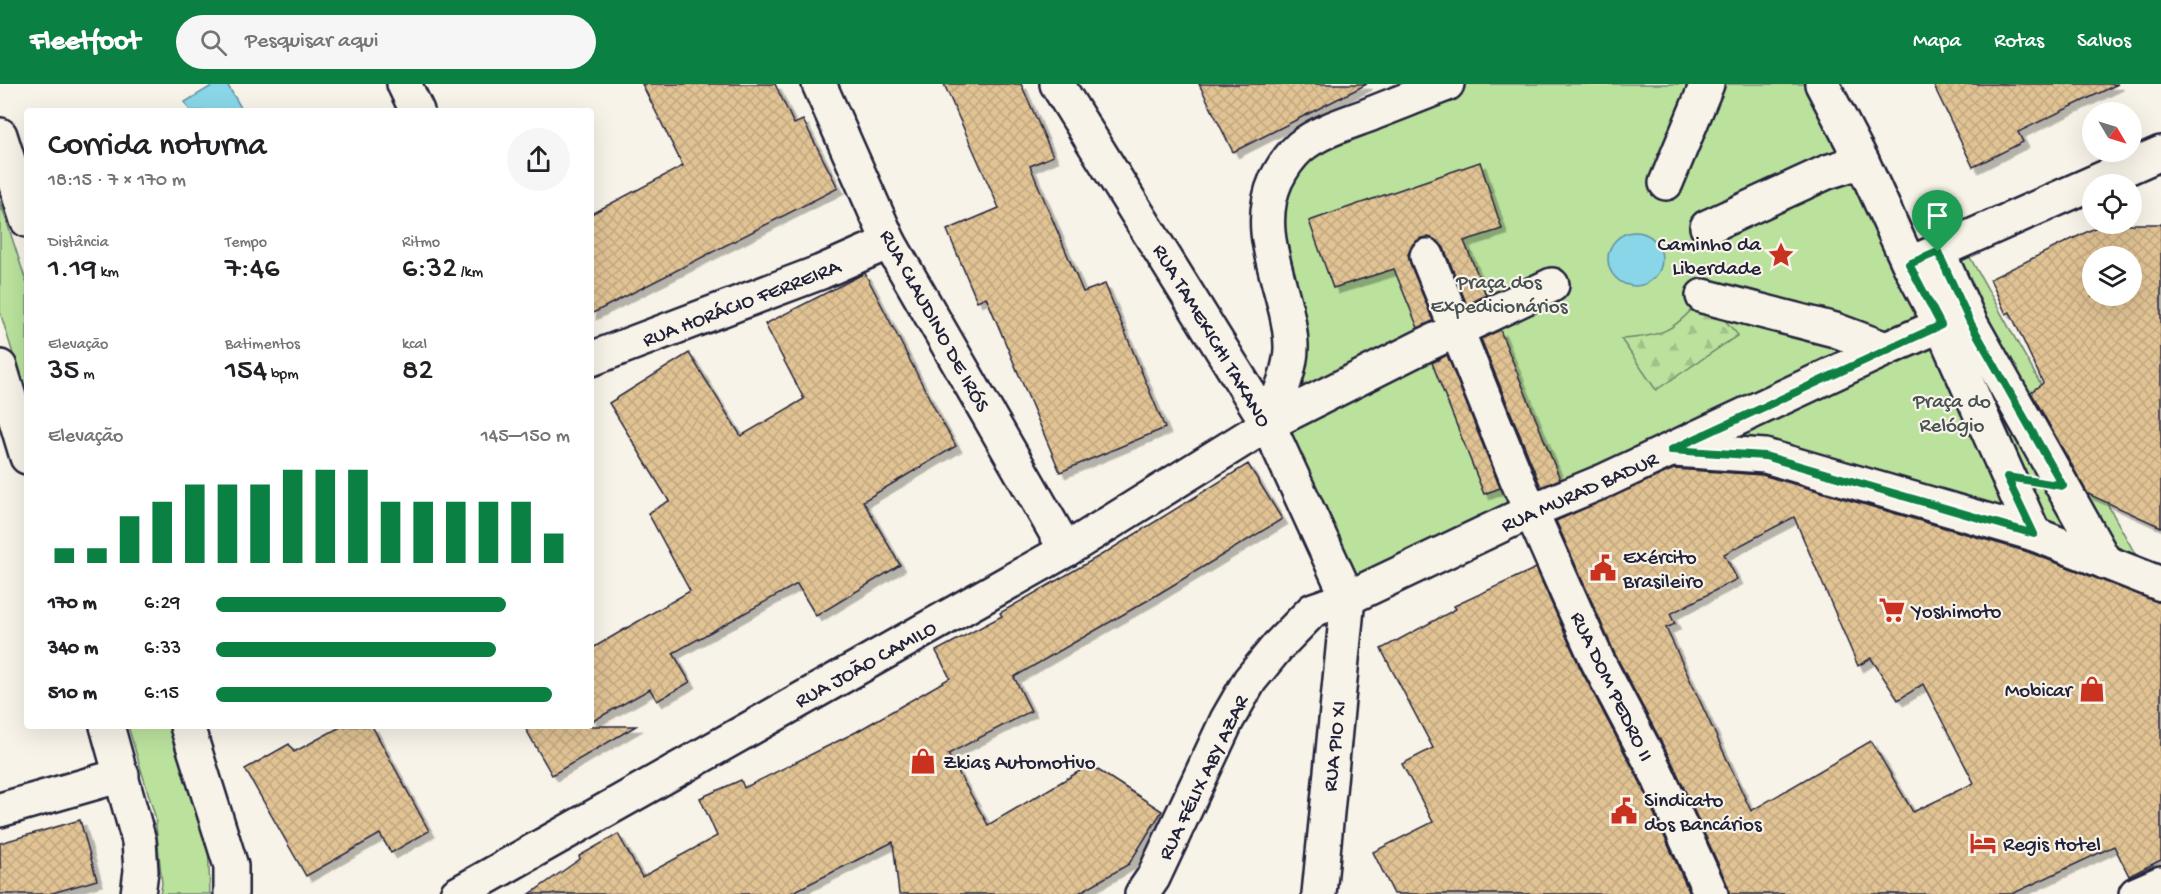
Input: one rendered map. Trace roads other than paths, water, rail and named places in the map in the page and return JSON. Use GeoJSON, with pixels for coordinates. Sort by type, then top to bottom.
{"type":"FeatureCollection","features":[{"type":"Feature","properties":{"kind":"street"},"geometry":{"type":"LineString","coordinates":[[404,84],[416,108]]}},
{"type":"Feature","properties":{"kind":"street","name":"RUA CLAUDINO DE IRÓS"},"geometry":{"type":"LineString","coordinates":[[819,84],[890,242],[1066,550]]}},
{"type":"Feature","properties":{"kind":"street","name":"RUA TAMEKICHI TAKANO"},"geometry":{"type":"LineString","coordinates":[[1057,84],[1268,424],[1348,598]]}},
{"type":"Feature","properties":{"kind":"street"},"geometry":{"type":"LineString","coordinates":[[1268,424],[1279,397],[1292,347],[1270,250],[1267,212],[1270,194],[1282,168],[1300,147],[1322,134],[1447,84]]}},
{"type":"Feature","properties":{"kind":"street"},"geometry":{"type":"LineString","coordinates":[[1666,183],[1707,84]]}},
{"type":"Feature","properties":{"kind":"street"},"geometry":{"type":"LineString","coordinates":[[1822,84],[1862,161],[1923,258],[1956,323],[2063,486],[2104,562]]}},
{"type":"Feature","properties":{"kind":"street"},"geometry":{"type":"LineString","coordinates":[[0,135],[24,211]]}},
{"type":"Feature","properties":{"kind":"street"},"geometry":{"type":"LineString","coordinates":[[1923,258],[2161,153]]}},
{"type":"Feature","properties":{"kind":"street"},"geometry":{"type":"LineString","coordinates":[[1707,227],[1827,172],[1862,161]]}},
{"type":"Feature","properties":{"kind":"street","name":"RUA HORÁCIO FERREIRA"},"geometry":{"type":"LineString","coordinates":[[594,357],[821,272],[890,242]]}},
{"type":"Feature","properties":{"kind":"street","name":"RUA DOM PEDRO II"},"geometry":{"type":"LineString","coordinates":[[1427,256],[1531,511],[1598,662],[1657,774],[1711,894]]}},
{"type":"Feature","properties":{"kind":"street","name":"RUA JOÃO CAMILO"},"geometry":{"type":"LineString","coordinates":[[457,894],[1066,550],[1268,424],[1456,329],[1552,285]]}},
{"type":"Feature","properties":{"kind":"street"},"geometry":{"type":"LineString","coordinates":[[1703,296],[1835,330],[1886,349]]}},
{"type":"Feature","properties":{"kind":"street"},"geometry":{"type":"LineString","coordinates":[[1956,323],[2007,477],[2034,534]]}},
{"type":"Feature","properties":{"kind":"street","name":"RUA MURAD BADUR"},"geometry":{"type":"LineString","coordinates":[[1348,598],[1531,511],[1671,450],[1886,349],[1956,323]]}},
{"type":"Feature","properties":{"kind":"street"},"geometry":{"type":"LineString","coordinates":[[0,367],[24,448]]}},
{"type":"Feature","properties":{"kind":"street"},"geometry":{"type":"LineString","coordinates":[[1671,450],[1765,456],[2034,534],[2161,584]]}},
{"type":"Feature","properties":{"kind":"street"},"geometry":{"type":"LineString","coordinates":[[2007,477],[2063,486]]}},
{"type":"Feature","properties":{"kind":"street","name":"RUA FÉLIX ABY AZAR"},"geometry":{"type":"LineString","coordinates":[[1142,894],[1153,878],[1227,720],[1250,680],[1278,646],[1313,610],[1348,598]]}},
{"type":"Feature","properties":{"kind":"street","name":"RUA PIO XI"},"geometry":{"type":"LineString","coordinates":[[1319,894],[1348,598]]}},
{"type":"Feature","properties":{"kind":"street"},"geometry":{"type":"LineString","coordinates":[[108,729],[139,841],[141,871],[138,894]]}},
{"type":"Feature","properties":{"kind":"street"},"geometry":{"type":"LineString","coordinates":[[188,729],[231,866],[231,894]]}},
{"type":"Feature","properties":{"kind":"street"},"geometry":{"type":"LineString","coordinates":[[0,810],[122,775]]}},
{"type":"Feature","properties":{"kind":"street"},"geometry":{"type":"LineString","coordinates":[[2136,894],[2161,883]]}},
{"type":"Feature","properties":{"kind":"water"},"geometry":{"type":"Polygon","coordinates":[[[215,84],[227,84],[241,108],[188,108],[185,102],[215,84]]]}},
{"type":"Feature","properties":{"kind":"water"},"geometry":{"type":"Polygon","coordinates":[[[1630,232],[1640,232],[1650,236],[1658,244],[1662,259],[1658,274],[1650,282],[1640,286],[1630,286],[1620,282],[1612,274],[1608,264],[1608,254],[1612,244],[1620,236],[1630,232]]]}},
{"type":"Feature","properties":{"kind":"place","name":"Caminho da Liberdade"},"geometry":{"type":"Point","coordinates":[1781,255]}},
{"type":"Feature","properties":{"kind":"place","name":"Exército Brasileiro"},"geometry":{"type":"Point","coordinates":[1603,568]}},
{"type":"Feature","properties":{"kind":"place","name":"Yoshimoto"},"geometry":{"type":"Point","coordinates":[1892,610]}},
{"type":"Feature","properties":{"kind":"place","name":"Mobicar"},"geometry":{"type":"Point","coordinates":[2092,689]}},
{"type":"Feature","properties":{"kind":"place","name":"Zkias Automotivo"},"geometry":{"type":"Point","coordinates":[923,761]}},
{"type":"Feature","properties":{"kind":"place","name":"Sindicato dos Bancários"},"geometry":{"type":"Point","coordinates":[1624,811]}},
{"type":"Feature","properties":{"kind":"place","name":"Regis Hotel"},"geometry":{"type":"Point","coordinates":[1983,843]}},
{"type":"Feature","properties":{"kind":"park label","name":"Praça dos Expedicionários"},"geometry":{"type":"Point","coordinates":[1499,293]}},
{"type":"Feature","properties":{"kind":"park label","name":"Praça do Relógio"},"geometry":{"type":"Point","coordinates":[1952,412]}}]}
